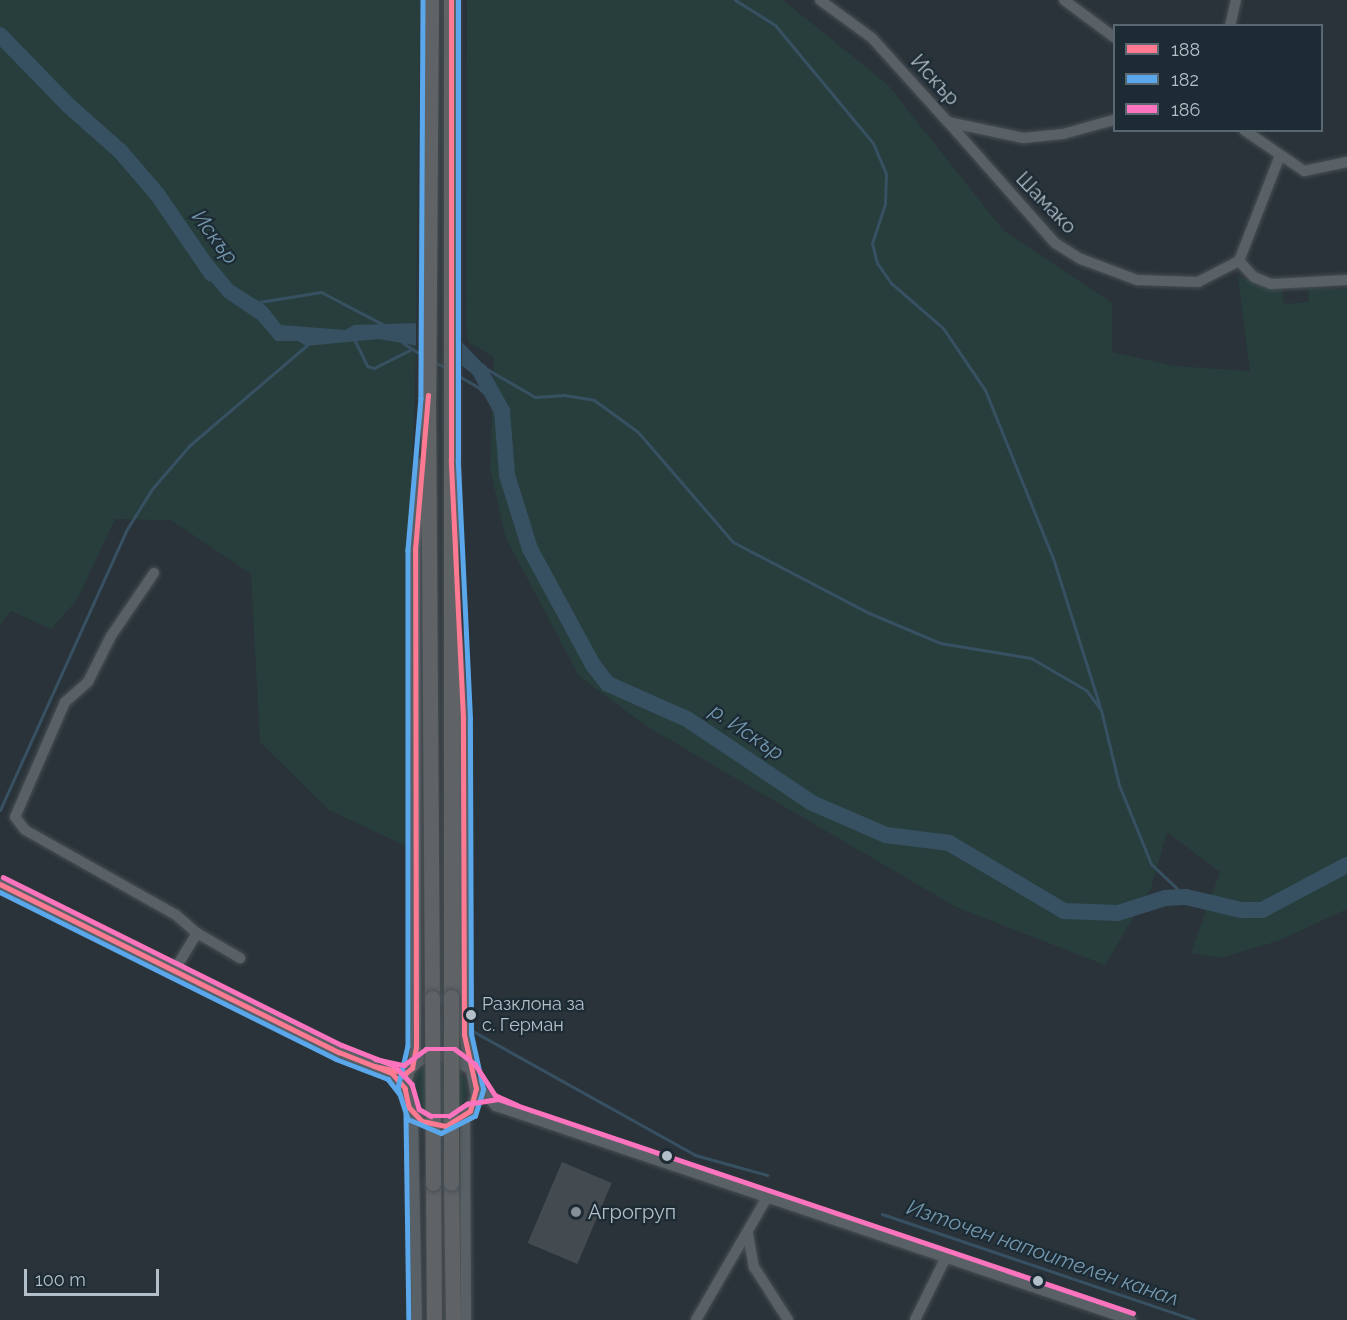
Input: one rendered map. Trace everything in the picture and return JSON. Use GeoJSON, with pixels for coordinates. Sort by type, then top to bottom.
{"type":"FeatureCollection","features":[{"type":"Feature","properties":{"kind":"highway"},"geometry":{"type":"LineString","coordinates":[[431,0],[428,398],[434,1320]]}},
{"type":"Feature","properties":{"kind":"highway"},"geometry":{"type":"LineString","coordinates":[[451,0],[453,1320]]}},
{"type":"Feature","properties":{"kind":"street","name":"Искър"},"geometry":{"type":"LineString","coordinates":[[820,0],[872,38],[948,122],[1023,138],[1063,135],[1113,120]]}},
{"type":"Feature","properties":{"kind":"street"},"geometry":{"type":"LineString","coordinates":[[1064,0],[1113,36]]}},
{"type":"Feature","properties":{"kind":"street"},"geometry":{"type":"LineString","coordinates":[[1230,24],[1236,0]]}},
{"type":"Feature","properties":{"kind":"street","name":"Шамако"},"geometry":{"type":"LineString","coordinates":[[948,122],[1055,243],[1081,259],[1137,280],[1172,282],[1198,282],[1239,261]]}},
{"type":"Feature","properties":{"kind":"street"},"geometry":{"type":"LineString","coordinates":[[1246,132],[1279,158],[1304,171],[1347,162]]}},
{"type":"Feature","properties":{"kind":"street"},"geometry":{"type":"LineString","coordinates":[[1279,158],[1239,261],[1254,277],[1271,284],[1347,280]]}},
{"type":"Feature","properties":{"kind":"street"},"geometry":{"type":"LineString","coordinates":[[405,1088],[416,1047],[415,550],[428,398]]}},
{"type":"Feature","properties":{"kind":"street"},"geometry":{"type":"LineString","coordinates":[[451,460],[463,719],[464,1035],[470,1069],[476,1084],[496,1106],[1131,1320]]}},
{"type":"Feature","properties":{"kind":"street"},"geometry":{"type":"LineString","coordinates":[[154,573],[111,636],[88,682],[65,702],[15,817],[25,830],[176,915],[197,933],[240,958]]}},
{"type":"Feature","properties":{"kind":"street"},"geometry":{"type":"LineString","coordinates":[[0,884],[339,1052],[392,1073],[405,1088],[413,1114],[417,1320]]}},
{"type":"Feature","properties":{"kind":"street"},"geometry":{"type":"LineString","coordinates":[[174,970],[197,933]]}},
{"type":"Feature","properties":{"kind":"street"},"geometry":{"type":"LineString","coordinates":[[392,1073],[411,1069],[428,1056],[442,1054],[458,1059],[470,1069]]}},
{"type":"Feature","properties":{"kind":"street"},"geometry":{"type":"LineString","coordinates":[[466,1320],[467,1114],[476,1084]]}},
{"type":"Feature","properties":{"kind":"street"},"geometry":{"type":"LineString","coordinates":[[413,1114],[441,1126],[467,1114],[496,1106]]}},
{"type":"Feature","properties":{"kind":"street"},"geometry":{"type":"LineString","coordinates":[[696,1320],[734,1259],[768,1196]]}},
{"type":"Feature","properties":{"kind":"street"},"geometry":{"type":"LineString","coordinates":[[748,1234],[754,1267],[788,1320]]}},
{"type":"Feature","properties":{"kind":"street"},"geometry":{"type":"LineString","coordinates":[[915,1320],[946,1257]]}},
{"type":"Feature","properties":{"kind":"street"},"geometry":{"type":"LineString","coordinates":[[734,1259],[754,1267]]}},
{"type":"Feature","properties":{"kind":"green space"},"geometry":{"type":"Polygon","coordinates":[[[0,0],[420,0],[415,394],[407,588],[410,848],[329,810],[260,742],[251,574],[171,520],[115,519],[77,600],[51,629],[11,611],[0,625],[0,0]]]}},
{"type":"Feature","properties":{"kind":"green space"},"geometry":{"type":"Polygon","coordinates":[[[467,0],[783,0],[888,85],[1003,230],[1112,303],[1112,352],[1174,366],[1250,371],[1238,277],[1281,288],[1284,304],[1309,302],[1308,288],[1347,289],[1347,909],[1278,941],[1220,958],[1191,953],[1220,872],[1167,832],[1151,888],[1105,965],[956,907],[648,727],[579,676],[506,538],[490,469],[494,357],[468,342],[466,328],[467,0]]]}},
{"type":"Feature","properties":{"kind":"green space"},"geometry":{"type":"Polygon","coordinates":[[[439,1062],[450,1064],[459,1070],[465,1079],[467,1090],[465,1101],[459,1110],[450,1116],[439,1118],[428,1116],[419,1110],[413,1101],[411,1090],[413,1079],[419,1070],[428,1064],[439,1062]]]}},
{"type":"Feature","properties":{"kind":"water"},"geometry":{"type":"Polygon","coordinates":[[[209,256],[233,285],[266,306],[281,325],[345,330],[354,325],[419,323],[457,337],[481,362],[490,388],[446,353],[431,348],[379,339],[306,346],[298,341],[276,341],[258,320],[224,297],[193,260],[209,256]]]}},
{"type":"Feature","properties":{"kind":"pier"},"geometry":{"type":"Polygon","coordinates":[[[416,320],[438,323],[462,338],[462,369],[444,355],[416,349],[416,320]]]}},
{"type":"Feature","properties":{"kind":"building","name":"Агрогруп"},"geometry":{"type":"Polygon","coordinates":[[[562,1162],[612,1183],[577,1264],[528,1243],[562,1162]]]}},
{"type":"Feature","properties":{"kind":"waterway"},"geometry":{"type":"LineString","coordinates":[[735,0],[775,25],[873,143],[886,174],[885,204],[872,243],[877,263],[891,283],[943,328],[985,390],[1053,558],[1100,707]]}},
{"type":"Feature","properties":{"kind":"waterway","name":"Искър"},"geometry":{"type":"LineString","coordinates":[[0,35],[69,106],[120,151],[157,194],[212,274]]}},
{"type":"Feature","properties":{"kind":"waterway"},"geometry":{"type":"LineString","coordinates":[[259,302],[321,292],[386,326]]}},
{"type":"Feature","properties":{"kind":"waterway"},"geometry":{"type":"LineString","coordinates":[[355,341],[367,366],[374,368],[410,350]]}},
{"type":"Feature","properties":{"kind":"waterway"},"geometry":{"type":"LineString","coordinates":[[403,343],[423,356]]}},
{"type":"Feature","properties":{"kind":"waterway"},"geometry":{"type":"LineString","coordinates":[[0,810],[127,529],[152,489],[190,445],[307,345]]}},
{"type":"Feature","properties":{"kind":"waterway"},"geometry":{"type":"LineString","coordinates":[[434,362],[447,368]]}},
{"type":"Feature","properties":{"kind":"waterway","name":"р. Искър"},"geometry":{"type":"LineString","coordinates":[[480,365],[535,397],[564,395],[594,400],[638,432],[733,542],[869,613],[940,643],[1031,658],[1086,690],[1101,710],[1119,785],[1151,864],[1186,897]]}},
{"type":"Feature","properties":{"kind":"waterway","name":"р. Искър"},"geometry":{"type":"LineString","coordinates":[[480,371],[502,411],[507,475],[530,549],[593,665],[608,684],[687,719],[812,803],[886,835],[949,843],[1064,911],[1118,913],[1165,898],[1186,897],[1241,910],[1262,910],[1347,865]]}},
{"type":"Feature","properties":{"kind":"waterway"},"geometry":{"type":"LineString","coordinates":[[457,375],[478,387],[502,411]]}},
{"type":"Feature","properties":{"kind":"waterway","name":"Източен напоителен канал"},"geometry":{"type":"LineString","coordinates":[[469,1029],[695,1155],[767,1175]]}},
{"type":"Feature","properties":{"kind":"waterway","name":"Източен напоителен канал"},"geometry":{"type":"LineString","coordinates":[[882,1214],[1195,1320]]}},
{"type":"Feature","properties":{"kind":"transit line","name":"182"},"geometry":{"type":"LineString","coordinates":[[423,0],[421,398],[408,550],[408,1046],[398,1088],[408,1119],[441,1133],[475,1116],[483,1089],[471,1034],[470,719],[458,460],[458,0]]}},
{"type":"Feature","properties":{"kind":"transit line","name":"188"},"geometry":{"type":"LineString","coordinates":[[0,884],[339,1052],[392,1073],[405,1088],[409,1107],[422,1121],[446,1126],[470,1111],[476,1089],[464,1035],[463,719],[451,460],[451,0]]}},
{"type":"Feature","properties":{"kind":"transit line","name":"188"},"geometry":{"type":"LineString","coordinates":[[374,1066],[406,1073],[412,1068],[416,1047],[415,550],[428,396]]}},
{"type":"Feature","properties":{"kind":"transit line","name":"186"},"geometry":{"type":"LineString","coordinates":[[3,877],[342,1045],[395,1066],[412,1084],[419,1109],[431,1116],[449,1116],[467,1104],[498,1099],[1133,1313]]}},
{"type":"Feature","properties":{"kind":"transit line","name":"182"},"geometry":{"type":"LineString","coordinates":[[0,892],[336,1059],[388,1079],[399,1093]]}},
{"type":"Feature","properties":{"kind":"transit line","name":"186"},"geometry":{"type":"LineString","coordinates":[[375,1059],[404,1065],[426,1049],[455,1049],[475,1064],[495,1095],[517,1105]]}},
{"type":"Feature","properties":{"kind":"transit line","name":"182"},"geometry":{"type":"LineString","coordinates":[[406,1114],[409,1320]]}},
{"type":"Feature","properties":{"kind":"place","name":"Разклона за с. Герман"},"geometry":{"type":"Point","coordinates":[471,1015]}},
{"type":"Feature","properties":{"kind":"place","name":"Агрогруп"},"geometry":{"type":"Point","coordinates":[576,1212]}}]}
